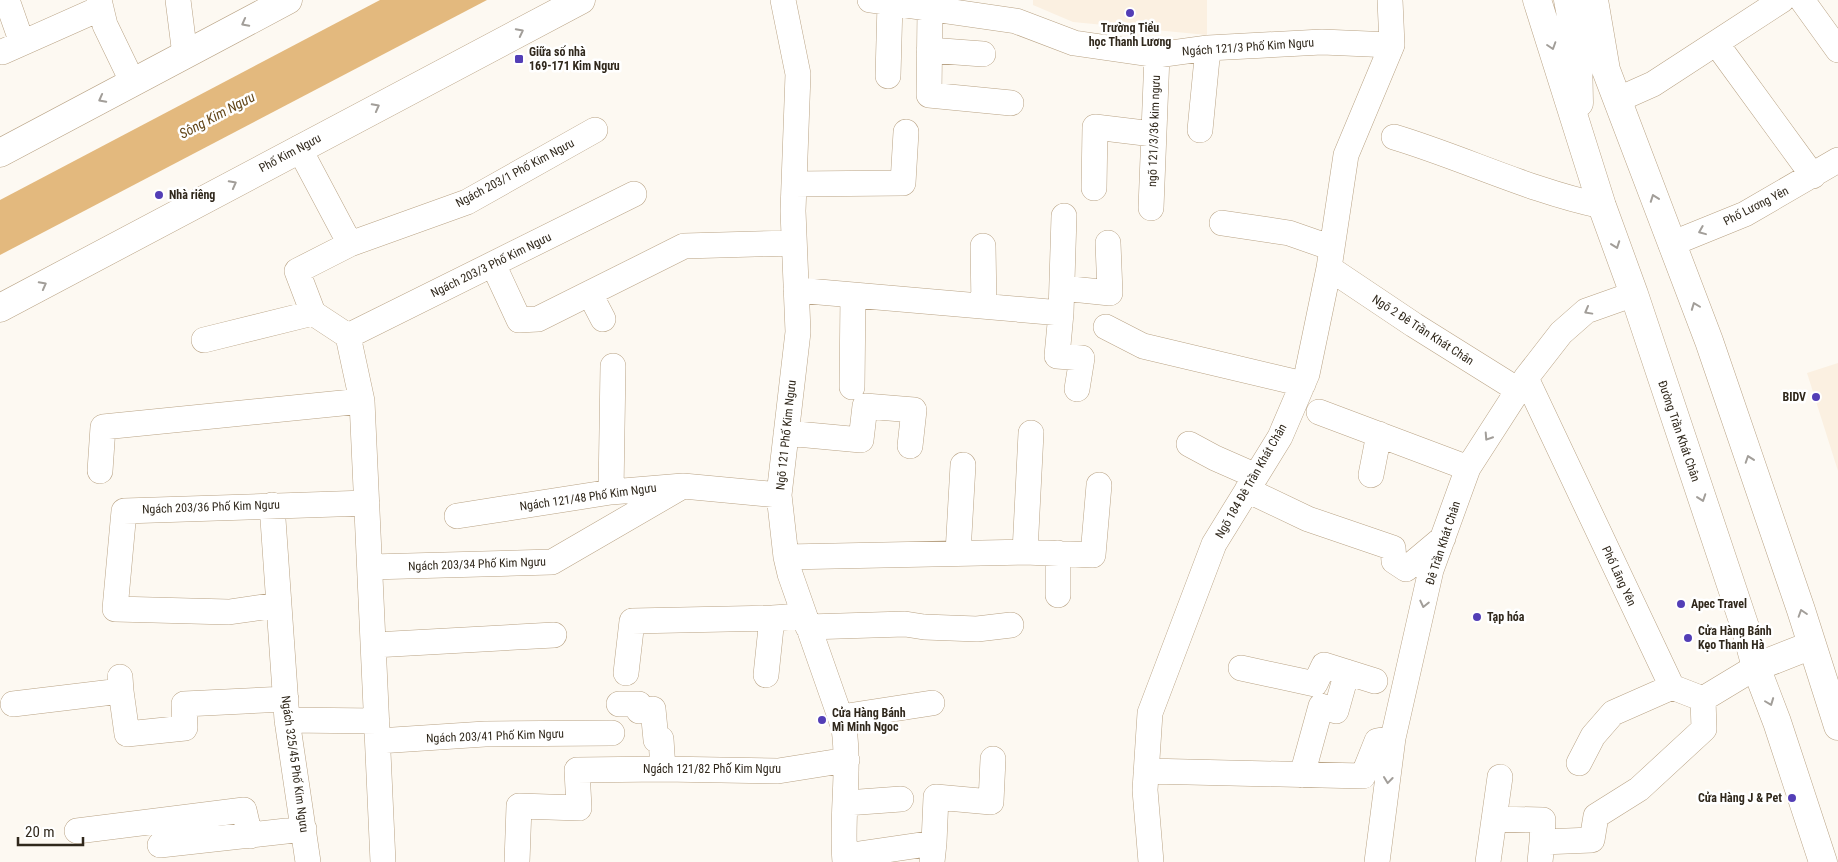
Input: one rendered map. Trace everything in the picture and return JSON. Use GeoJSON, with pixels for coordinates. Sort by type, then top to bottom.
{"type":"FeatureCollection","features":[{"type":"Feature","properties":{"kind":"main road"},"geometry":{"type":"LineString","coordinates":[[0,153],[288,0]]}},
{"type":"Feature","properties":{"kind":"main road","name":"Phố Kim Ngưu"},"geometry":{"type":"LineString","coordinates":[[0,308],[581,0]]}},
{"type":"Feature","properties":{"kind":"main road","name":"Đường Trần Khát Chân"},"geometry":{"type":"LineString","coordinates":[[1537,0],[1602,206],[1634,294],[1745,627],[1756,668],[1777,722],[1823,862]]}},
{"type":"Feature","properties":{"kind":"main road"},"geometry":{"type":"LineString","coordinates":[[1568,0],[1578,53],[1580,132]]}},
{"type":"Feature","properties":{"kind":"main road"},"geometry":{"type":"LineString","coordinates":[[1577,0],[1606,70],[1709,341],[1835,710]]}},
{"type":"Feature","properties":{"kind":"main road"},"geometry":{"type":"LineString","coordinates":[[1594,0],[1606,70]]}},
{"type":"Feature","properties":{"kind":"main road"},"geometry":{"type":"LineString","coordinates":[[1756,668],[1812,645]]}},
{"type":"Feature","properties":{"kind":"street"},"geometry":{"type":"LineString","coordinates":[[7,0],[12,48],[100,4],[105,25],[133,83]]}},
{"type":"Feature","properties":{"kind":"street"},"geometry":{"type":"LineString","coordinates":[[178,0],[185,55]]}},
{"type":"Feature","properties":{"kind":"street","name":"Ngõ 121 Phố Kim Ngưu"},"geometry":{"type":"LineString","coordinates":[[783,0],[798,74],[794,184],[794,243],[798,332],[779,495],[786,557],[806,621],[841,717],[847,750],[843,838],[845,859]]}},
{"type":"Feature","properties":{"kind":"street"},"geometry":{"type":"LineString","coordinates":[[1390,0],[1392,45]]}},
{"type":"Feature","properties":{"kind":"street"},"geometry":{"type":"LineString","coordinates":[[1617,100],[1653,84],[1782,0]]}},
{"type":"Feature","properties":{"kind":"street"},"geometry":{"type":"LineString","coordinates":[[1802,0],[1838,50]]}},
{"type":"Feature","properties":{"kind":"street"},"geometry":{"type":"LineString","coordinates":[[880,1],[888,76]]}},
{"type":"Feature","properties":{"kind":"street","name":"Ngách 121/3 Phố Kim Ngưu"},"geometry":{"type":"LineString","coordinates":[[880,1],[1016,21],[1074,44],[1157,54],[1208,48],[1322,42],[1392,45]]}},
{"type":"Feature","properties":{"kind":"street"},"geometry":{"type":"LineString","coordinates":[[930,9],[929,95],[1011,104]]}},
{"type":"Feature","properties":{"kind":"street"},"geometry":{"type":"LineString","coordinates":[[1716,43],[1813,176]]}},
{"type":"Feature","properties":{"kind":"street","name":"Ngõ 184 Đê Trần Khát Chân"},"geometry":{"type":"LineString","coordinates":[[1151,862],[1145,790],[1150,713],[1214,544],[1280,437],[1307,374],[1331,258],[1346,155],[1392,45]]}},
{"type":"Feature","properties":{"kind":"street"},"geometry":{"type":"LineString","coordinates":[[1200,130],[1208,48]]}},
{"type":"Feature","properties":{"kind":"street"},"geometry":{"type":"LineString","coordinates":[[929,50],[983,54]]}},
{"type":"Feature","properties":{"kind":"street","name":"ngõ 121/3/36 kim ngưu"},"geometry":{"type":"LineString","coordinates":[[1151,208],[1157,54]]}},
{"type":"Feature","properties":{"kind":"street"},"geometry":{"type":"LineString","coordinates":[[1094,188],[1095,127],[1153,134]]}},
{"type":"Feature","properties":{"kind":"street","name":"Ngách 203/1 Phố Kim Ngưu"},"geometry":{"type":"LineString","coordinates":[[313,313],[298,271],[350,244],[467,202],[594,130]]}},
{"type":"Feature","properties":{"kind":"street"},"geometry":{"type":"LineString","coordinates":[[794,184],[903,183],[906,132]]}},
{"type":"Feature","properties":{"kind":"street"},"geometry":{"type":"LineString","coordinates":[[1394,137],[1430,148],[1566,198],[1602,206]]}},
{"type":"Feature","properties":{"kind":"street"},"geometry":{"type":"LineString","coordinates":[[299,148],[350,244]]}},
{"type":"Feature","properties":{"kind":"street","name":"Phố Lương Yên"},"geometry":{"type":"LineString","coordinates":[[1671,244],[1745,214],[1838,160]]}},
{"type":"Feature","properties":{"kind":"street","name":"Ngách 203/3 Phố Kim Ngưu"},"geometry":{"type":"LineString","coordinates":[[348,336],[634,194]]}},
{"type":"Feature","properties":{"kind":"street"},"geometry":{"type":"LineString","coordinates":[[1064,216],[1061,313],[1057,356],[1082,358],[1077,389]]}},
{"type":"Feature","properties":{"kind":"street","name":"Ngõ 2 Đê Trần Khát Chân"},"geometry":{"type":"LineString","coordinates":[[1222,223],[1289,233],[1331,258],[1414,325],[1522,384]]}},
{"type":"Feature","properties":{"kind":"street"},"geometry":{"type":"LineString","coordinates":[[493,264],[519,320],[538,319],[684,246],[794,243]]}},
{"type":"Feature","properties":{"kind":"street"},"geometry":{"type":"LineString","coordinates":[[1062,288],[1110,293],[1108,243]]}},
{"type":"Feature","properties":{"kind":"street"},"geometry":{"type":"LineString","coordinates":[[984,246],[984,306]]}},
{"type":"Feature","properties":{"kind":"street"},"geometry":{"type":"LineString","coordinates":[[796,290],[1061,313]]}},
{"type":"Feature","properties":{"kind":"street"},"geometry":{"type":"LineString","coordinates":[[590,294],[603,319]]}},
{"type":"Feature","properties":{"kind":"street","name":"Đê Trần Khát Chân"},"geometry":{"type":"LineString","coordinates":[[1375,860],[1393,738],[1432,570],[1468,468],[1522,384],[1561,333],[1586,311],[1634,294]]}},
{"type":"Feature","properties":{"kind":"street"},"geometry":{"type":"LineString","coordinates":[[852,388],[853,295]]}},
{"type":"Feature","properties":{"kind":"street"},"geometry":{"type":"LineString","coordinates":[[204,340],[313,313],[348,336],[362,402],[383,862]]}},
{"type":"Feature","properties":{"kind":"street"},"geometry":{"type":"LineString","coordinates":[[1106,327],[1143,346],[1303,384]]}},
{"type":"Feature","properties":{"kind":"street"},"geometry":{"type":"LineString","coordinates":[[611,492],[613,366]]}},
{"type":"Feature","properties":{"kind":"street","name":"Phố Lãng Yên"},"geometry":{"type":"LineString","coordinates":[[1522,384],[1672,686]]}},
{"type":"Feature","properties":{"kind":"street"},"geometry":{"type":"LineString","coordinates":[[100,471],[102,427],[362,402]]}},
{"type":"Feature","properties":{"kind":"street"},"geometry":{"type":"LineString","coordinates":[[786,433],[861,440],[865,406],[914,410],[910,446]]}},
{"type":"Feature","properties":{"kind":"street"},"geometry":{"type":"LineString","coordinates":[[1319,412],[1468,468]]}},
{"type":"Feature","properties":{"kind":"street"},"geometry":{"type":"LineString","coordinates":[[1025,552],[1031,433]]}},
{"type":"Feature","properties":{"kind":"street"},"geometry":{"type":"LineString","coordinates":[[1371,476],[1379,434]]}},
{"type":"Feature","properties":{"kind":"street"},"geometry":{"type":"LineString","coordinates":[[1189,444],[1215,458],[1308,519],[1393,548],[1394,561],[1406,569],[1443,538]]}},
{"type":"Feature","properties":{"kind":"street"},"geometry":{"type":"LineString","coordinates":[[958,554],[963,464]]}},
{"type":"Feature","properties":{"kind":"street"},"geometry":{"type":"LineString","coordinates":[[786,557],[1025,552],[1092,555],[1099,485]]}},
{"type":"Feature","properties":{"kind":"street","name":"Ngách 121/48 Phố Kim Ngưu"},"geometry":{"type":"LineString","coordinates":[[457,516],[611,492],[683,486],[779,495]]}},
{"type":"Feature","properties":{"kind":"street","name":"Ngách 203/34 Phố Kim Ngưu"},"geometry":{"type":"LineString","coordinates":[[370,567],[552,562],[683,486]]}},
{"type":"Feature","properties":{"kind":"street","name":"Ngách 203/36 Phố Kim Ngưu"},"geometry":{"type":"LineString","coordinates":[[278,605],[229,612],[115,609],[124,511],[367,503]]}},
{"type":"Feature","properties":{"kind":"street","name":"Ngách 325/45 Phố Kim Ngưu"},"geometry":{"type":"LineString","coordinates":[[272,505],[286,709],[308,862]]}},
{"type":"Feature","properties":{"kind":"street"},"geometry":{"type":"LineString","coordinates":[[1058,553],[1058,595]]}},
{"type":"Feature","properties":{"kind":"street"},"geometry":{"type":"LineString","coordinates":[[766,675],[772,618]]}},
{"type":"Feature","properties":{"kind":"street"},"geometry":{"type":"LineString","coordinates":[[626,673],[632,621],[772,618],[977,629],[1011,625]]}},
{"type":"Feature","properties":{"kind":"street"},"geometry":{"type":"LineString","coordinates":[[374,645],[554,635]]}},
{"type":"Feature","properties":{"kind":"street"},"geometry":{"type":"LineString","coordinates":[[1242,668],[1315,684],[1324,665],[1375,681]]}},
{"type":"Feature","properties":{"kind":"street"},"geometry":{"type":"LineString","coordinates":[[1703,699],[1756,668]]}},
{"type":"Feature","properties":{"kind":"street"},"geometry":{"type":"LineString","coordinates":[[1302,775],[1321,706],[1336,711],[1347,672]]}},
{"type":"Feature","properties":{"kind":"street","name":"Ngách 203/41 Phố Kim Ngưu"},"geometry":{"type":"LineString","coordinates":[[13,704],[121,684],[126,734],[185,728],[184,704],[286,709],[377,731],[485,734],[612,733]]}},
{"type":"Feature","properties":{"kind":"street"},"geometry":{"type":"LineString","coordinates":[[1579,763],[1592,736],[1613,713],[1672,686],[1703,699]]}},
{"type":"Feature","properties":{"kind":"street"},"geometry":{"type":"LineString","coordinates":[[1494,819],[1543,820],[1541,852],[1592,840],[1596,816],[1639,789],[1704,729],[1703,699]]}},
{"type":"Feature","properties":{"kind":"street"},"geometry":{"type":"LineString","coordinates":[[841,717],[932,703]]}},
{"type":"Feature","properties":{"kind":"street"},"geometry":{"type":"LineString","coordinates":[[619,704],[639,704],[639,711],[654,709],[656,740],[661,739],[662,769]]}},
{"type":"Feature","properties":{"kind":"street"},"geometry":{"type":"LineString","coordinates":[[1146,771],[1364,776],[1377,742],[1393,738]]}},
{"type":"Feature","properties":{"kind":"street"},"geometry":{"type":"LineString","coordinates":[[845,859],[933,853],[936,797],[991,802],[993,759]]}},
{"type":"Feature","properties":{"kind":"street","name":"Ngách 121/82 Phố Kim Ngưu"},"geometry":{"type":"LineString","coordinates":[[517,862],[519,806],[578,808],[577,770],[778,771],[847,760]]}},
{"type":"Feature","properties":{"kind":"street"},"geometry":{"type":"LineString","coordinates":[[1488,862],[1500,778]]}},
{"type":"Feature","properties":{"kind":"street"},"geometry":{"type":"LineString","coordinates":[[846,803],[901,799]]}},
{"type":"Feature","properties":{"kind":"street"},"geometry":{"type":"LineString","coordinates":[[77,831],[244,810],[250,836]]}},
{"type":"Feature","properties":{"kind":"street"},"geometry":{"type":"LineString","coordinates":[[160,845],[304,829]]}},
{"type":"Feature","properties":{"kind":"shaded area","name":"Trường Tiểu học Thanh Lương"},"geometry":{"type":"Polygon","coordinates":[[[1033,0],[1207,0],[1207,35],[1073,22],[1033,5],[1033,0]]]}},
{"type":"Feature","properties":{"kind":"shaded area"},"geometry":{"type":"Polygon","coordinates":[[[1838,363],[1838,471],[1807,373],[1838,363]]]}},
{"type":"Feature","properties":{"kind":"water","name":"Sông Kim Ngưu"},"geometry":{"type":"Polygon","coordinates":[[[380,0],[487,0],[0,255],[0,200],[380,0]]]}},
{"type":"Feature","properties":{"kind":"place","name":"Trường Tiểu học Thanh Lương"},"geometry":{"type":"Point","coordinates":[1130,13]}},
{"type":"Feature","properties":{"kind":"place","name":"Giữa số nhà 169-171 Kim Ngưu"},"geometry":{"type":"Point","coordinates":[519,59]}},
{"type":"Feature","properties":{"kind":"place","name":"Nhà riêng"},"geometry":{"type":"Point","coordinates":[159,195]}},
{"type":"Feature","properties":{"kind":"place","name":"BIDV"},"geometry":{"type":"Point","coordinates":[1816,397]}},
{"type":"Feature","properties":{"kind":"place","name":"Apec Travel"},"geometry":{"type":"Point","coordinates":[1681,604]}},
{"type":"Feature","properties":{"kind":"place","name":"Tạp hóa"},"geometry":{"type":"Point","coordinates":[1477,617]}},
{"type":"Feature","properties":{"kind":"place","name":"Cửa Hàng Bánh Kẹo Thanh Hà"},"geometry":{"type":"Point","coordinates":[1688,638]}},
{"type":"Feature","properties":{"kind":"place","name":"Cửa Hàng Bánh Mì Minh Ngoc"},"geometry":{"type":"Point","coordinates":[822,720]}},
{"type":"Feature","properties":{"kind":"place","name":"Cửa Hàng J & Pet"},"geometry":{"type":"Point","coordinates":[1792,798]}}]}
